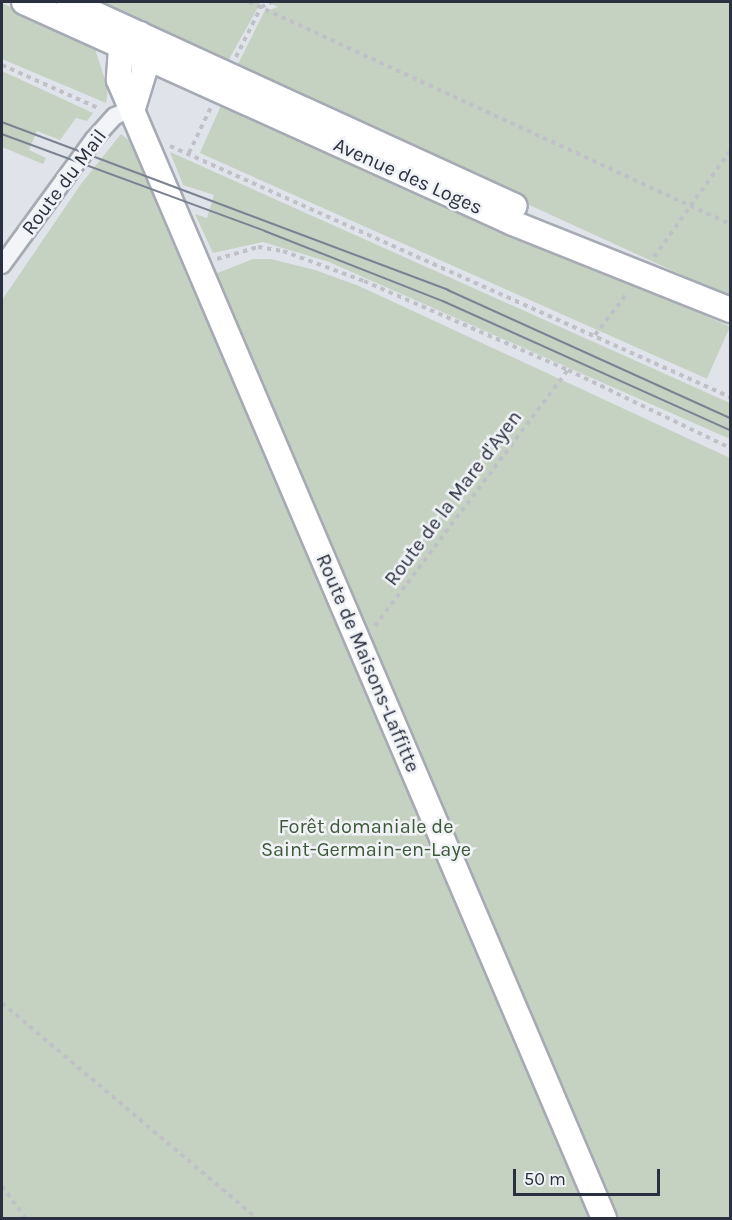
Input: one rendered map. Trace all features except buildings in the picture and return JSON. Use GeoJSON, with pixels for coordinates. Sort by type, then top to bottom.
{"type":"FeatureCollection","features":[{"type":"Feature","properties":{"kind":"main road","name":"Avenue des Loges"},"geometry":{"type":"LineString","coordinates":[[24,2],[131,41],[520,208],[643,272]]}},
{"type":"Feature","properties":{"kind":"main road","name":"Avenue des Loges"},"geometry":{"type":"LineString","coordinates":[[69,2],[131,41]]}},
{"type":"Feature","properties":{"kind":"main road"},"geometry":{"type":"LineString","coordinates":[[124,112],[145,58],[131,41]]}},
{"type":"Feature","properties":{"kind":"main road","name":"Route de Maisons-Laffitte"},"geometry":{"type":"LineString","coordinates":[[131,41],[118,75],[124,112],[199,269],[361,644],[604,1218]]}},
{"type":"Feature","properties":{"kind":"main road","name":"Avenue des Loges"},"geometry":{"type":"LineString","coordinates":[[145,58],[513,223],[643,272],[730,310]]}},
{"type":"Feature","properties":{"kind":"main road"},"geometry":{"type":"LineString","coordinates":[[124,112],[165,82],[190,77]]}},
{"type":"Feature","properties":{"kind":"street","name":"Route du Mail"},"geometry":{"type":"LineString","coordinates":[[2,265],[124,112]]}},
{"type":"Feature","properties":{"kind":"path"},"geometry":{"type":"LineString","coordinates":[[249,2],[730,224]]}},
{"type":"Feature","properties":{"kind":"path"},"geometry":{"type":"LineString","coordinates":[[234,60],[261,7],[272,2]]}},
{"type":"Feature","properties":{"kind":"path"},"geometry":{"type":"LineString","coordinates":[[2,65],[124,112]]}},
{"type":"Feature","properties":{"kind":"path"},"geometry":{"type":"LineString","coordinates":[[189,153],[216,96]]}},
{"type":"Feature","properties":{"kind":"path"},"geometry":{"type":"LineString","coordinates":[[161,145],[189,153],[376,240],[595,334],[730,397]]}},
{"type":"Feature","properties":{"kind":"path"},"geometry":{"type":"LineString","coordinates":[[595,334],[643,272],[730,151]]}},
{"type":"Feature","properties":{"kind":"path"},"geometry":{"type":"LineString","coordinates":[[199,269],[237,252],[258,247],[283,251],[364,281],[568,370],[730,448]]}},
{"type":"Feature","properties":{"kind":"path","name":"Route de la Mare d'Ayen"},"geometry":{"type":"LineString","coordinates":[[361,644],[568,370]]}},
{"type":"Feature","properties":{"kind":"path"},"geometry":{"type":"LineString","coordinates":[[2,1003],[256,1218]]}},
{"type":"Feature","properties":{"kind":"path"},"geometry":{"type":"LineString","coordinates":[[2,1186],[25,1218]]}},
{"type":"Feature","properties":{"kind":"green space"},"geometry":{"type":"Polygon","coordinates":[[[83,2],[261,2],[227,63],[83,2]]]}},
{"type":"Feature","properties":{"kind":"green space"},"geometry":{"type":"Polygon","coordinates":[[[267,2],[730,2],[730,297],[235,70],[264,12],[278,7],[267,2]]]}},
{"type":"Feature","properties":{"kind":"green space"},"geometry":{"type":"Polygon","coordinates":[[[2,3],[95,49],[108,89],[106,103],[2,59],[2,3]]]}},
{"type":"Feature","properties":{"kind":"green space"},"geometry":{"type":"Polygon","coordinates":[[[2,71],[93,113],[87,121],[76,118],[60,140],[37,131],[29,150],[46,158],[43,164],[2,147],[2,71]]]}},
{"type":"Feature","properties":{"kind":"green space"},"geometry":{"type":"Polygon","coordinates":[[[223,101],[730,327],[707,379],[200,153],[223,101]]]}},
{"type":"Feature","properties":{"kind":"green space","name":"Forêt domaniale de Saint-Germain-en-Laye"},"geometry":{"type":"Polygon","coordinates":[[[121,134],[130,141],[190,284],[253,259],[271,259],[315,270],[359,286],[730,458],[730,1218],[2,1218],[2,300],[81,184],[121,134]]]}},
{"type":"Feature","properties":{"kind":"green space"},"geometry":{"type":"Polygon","coordinates":[[[170,152],[730,403],[730,439],[329,262],[263,242],[213,253],[195,214],[207,218],[214,195],[183,185],[170,152]]]}},
{"type":"Feature","properties":{"kind":"tram line"},"geometry":{"type":"LineString","coordinates":[[2,122],[448,290],[730,418]]}},
{"type":"Feature","properties":{"kind":"tram line"},"geometry":{"type":"LineString","coordinates":[[2,134],[265,231],[443,301],[730,430]]}}]}
